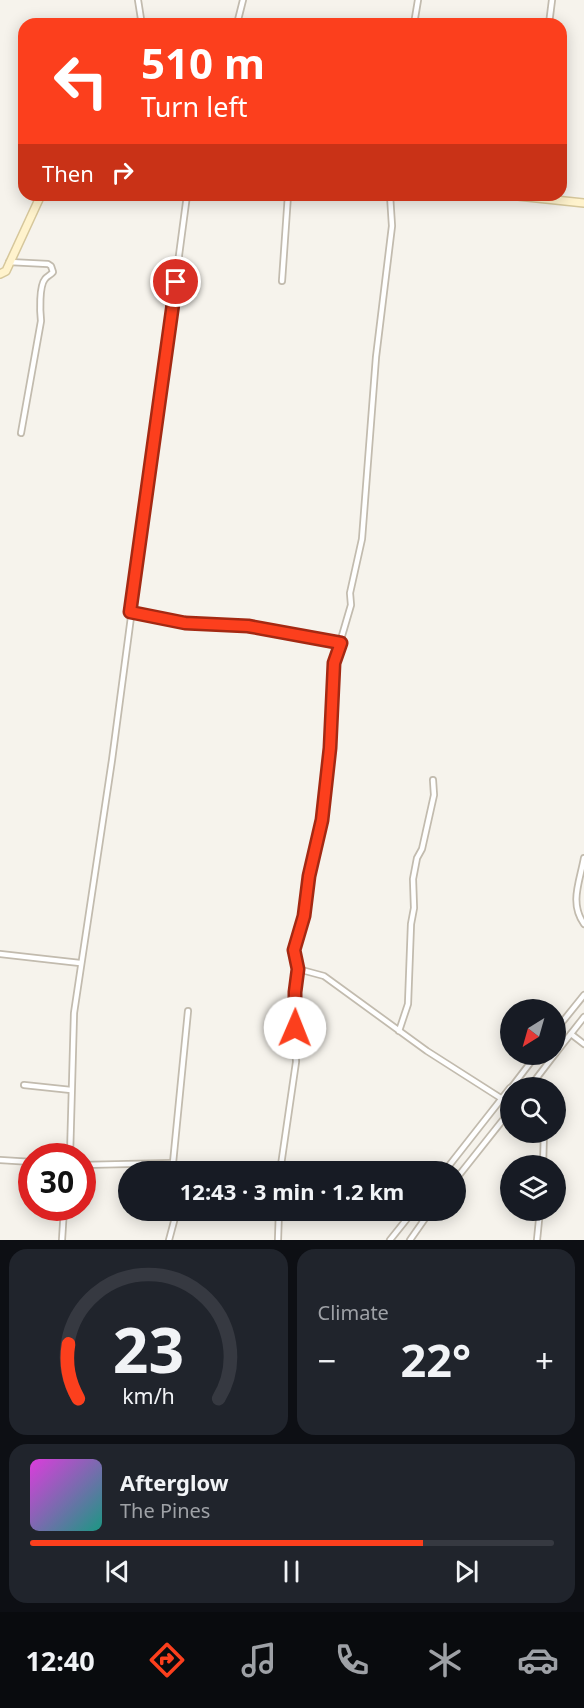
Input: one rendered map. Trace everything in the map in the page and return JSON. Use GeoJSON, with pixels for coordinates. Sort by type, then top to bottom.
{"type":"FeatureCollection","features":[{"type":"Feature","properties":{"kind":"street"},"geometry":{"type":"LineString","coordinates":[[138,0],[141,18]]}},
{"type":"Feature","properties":{"kind":"street"},"geometry":{"type":"LineString","coordinates":[[238,18],[243,0]]}},
{"type":"Feature","properties":{"kind":"street"},"geometry":{"type":"LineString","coordinates":[[415,18],[418,0]]}},
{"type":"Feature","properties":{"kind":"street"},"geometry":{"type":"LineString","coordinates":[[550,18],[552,0]]}},
{"type":"Feature","properties":{"kind":"street"},"geometry":{"type":"LineString","coordinates":[[0,274],[6,271],[38,201]]}},
{"type":"Feature","properties":{"kind":"street"},"geometry":{"type":"LineString","coordinates":[[70,1143],[74,1013],[80,963],[112,760],[186,201]]}},
{"type":"Feature","properties":{"kind":"street"},"geometry":{"type":"LineString","coordinates":[[282,281],[288,201]]}},
{"type":"Feature","properties":{"kind":"street"},"geometry":{"type":"LineString","coordinates":[[281,1161],[296,1062],[295,992],[298,969],[294,950],[304,916],[309,876],[322,820],[330,748],[334,663],[351,605],[350,593],[363,531],[375,369],[392,226],[390,201]]}},
{"type":"Feature","properties":{"kind":"street"},"geometry":{"type":"LineString","coordinates":[[566,201],[584,203]]}},
{"type":"Feature","properties":{"kind":"street"},"geometry":{"type":"LineString","coordinates":[[9,262],[48,264],[53,273],[45,279],[42,288],[41,321],[21,433]]}},
{"type":"Feature","properties":{"kind":"street"},"geometry":{"type":"LineString","coordinates":[[130,612],[185,623],[248,626],[341,643]]}},
{"type":"Feature","properties":{"kind":"street"},"geometry":{"type":"LineString","coordinates":[[399,1031],[408,1004],[411,924],[414,908],[413,879],[434,795],[433,780]]}},
{"type":"Feature","properties":{"kind":"street"},"geometry":{"type":"LineString","coordinates":[[584,858],[574,903],[584,924]]}},
{"type":"Feature","properties":{"kind":"street"},"geometry":{"type":"LineString","coordinates":[[0,954],[80,963]]}},
{"type":"Feature","properties":{"kind":"street"},"geometry":{"type":"LineString","coordinates":[[298,969],[324,976],[399,1031],[500,1097]]}},
{"type":"Feature","properties":{"kind":"street"},"geometry":{"type":"LineString","coordinates":[[566,1017],[584,995]]}},
{"type":"Feature","properties":{"kind":"street"},"geometry":{"type":"LineString","coordinates":[[173,1161],[188,1011]]}},
{"type":"Feature","properties":{"kind":"street"},"geometry":{"type":"LineString","coordinates":[[566,1039],[584,1017]]}},
{"type":"Feature","properties":{"kind":"street"},"geometry":{"type":"LineString","coordinates":[[570,1034],[584,1044]]}},
{"type":"Feature","properties":{"kind":"street"},"geometry":{"type":"LineString","coordinates":[[519,1077],[528,1065]]}},
{"type":"Feature","properties":{"kind":"street"},"geometry":{"type":"LineString","coordinates":[[537,1077],[547,1065]]}},
{"type":"Feature","properties":{"kind":"street"},"geometry":{"type":"LineString","coordinates":[[24,1085],[71,1090]]}},
{"type":"Feature","properties":{"kind":"street"},"geometry":{"type":"LineString","coordinates":[[453,1161],[500,1101]]}},
{"type":"Feature","properties":{"kind":"street"},"geometry":{"type":"LineString","coordinates":[[466,1166],[500,1124]]}},
{"type":"Feature","properties":{"kind":"street"},"geometry":{"type":"LineString","coordinates":[[0,1161],[18,1162]]}},
{"type":"Feature","properties":{"kind":"street"},"geometry":{"type":"LineString","coordinates":[[96,1166],[118,1165]]}},
{"type":"Feature","properties":{"kind":"street"},"geometry":{"type":"LineString","coordinates":[[62,1240],[63,1221]]}},
{"type":"Feature","properties":{"kind":"street"},"geometry":{"type":"LineString","coordinates":[[169,1240],[174,1221]]}},
{"type":"Feature","properties":{"kind":"street"},"geometry":{"type":"LineString","coordinates":[[278,1240],[279,1221]]}},
{"type":"Feature","properties":{"kind":"street"},"geometry":{"type":"LineString","coordinates":[[390,1240],[405,1221]]}},
{"type":"Feature","properties":{"kind":"street"},"geometry":{"type":"LineString","coordinates":[[410,1240],[423,1221]]}},
{"type":"Feature","properties":{"kind":"street"},"geometry":{"type":"LineString","coordinates":[[537,1240],[539,1221]]}},
{"type":"Feature","properties":{"kind":"route"},"geometry":{"type":"LineString","coordinates":[[176,282],[130,612],[185,623],[248,626],[341,643],[334,663],[330,748],[322,820],[309,876],[304,916],[294,950],[298,969],[295,992],[295,1028]]}}]}
